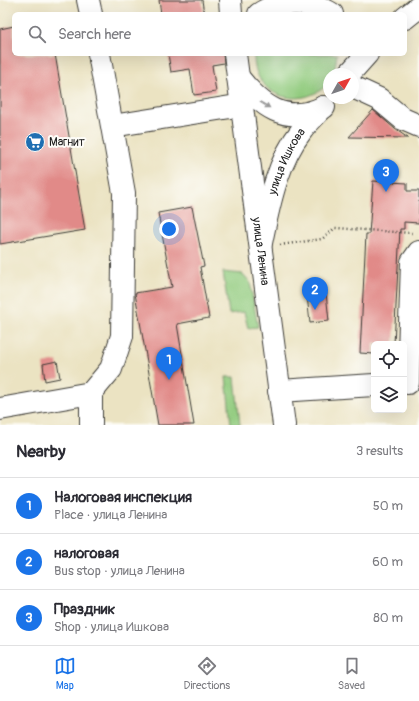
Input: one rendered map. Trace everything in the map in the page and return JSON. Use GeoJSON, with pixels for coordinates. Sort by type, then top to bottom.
{"type":"FeatureCollection","features":[{"type":"Feature","properties":{"kind":"main road"},"geometry":{"type":"LineString","coordinates":[[88,0],[91,12]]}},
{"type":"Feature","properties":{"kind":"main road"},"geometry":{"type":"LineString","coordinates":[[230,0],[231,12]]}},
{"type":"Feature","properties":{"kind":"main road"},"geometry":{"type":"LineString","coordinates":[[261,12],[264,9],[278,3],[290,0],[305,1],[323,5]]}},
{"type":"Feature","properties":{"kind":"main road"},"geometry":{"type":"LineString","coordinates":[[407,16],[419,7]]}},
{"type":"Feature","properties":{"kind":"main road"},"geometry":{"type":"LineString","coordinates":[[0,409],[91,393],[112,369],[122,336],[124,193],[99,56]]}},
{"type":"Feature","properties":{"kind":"main road","name":"улица Ленина"},"geometry":{"type":"LineString","coordinates":[[235,56],[243,105],[260,248],[284,425]]}},
{"type":"Feature","properties":{"kind":"main road"},"geometry":{"type":"LineString","coordinates":[[355,68],[365,56]]}},
{"type":"Feature","properties":{"kind":"main road"},"geometry":{"type":"LineString","coordinates":[[238,77],[259,102],[278,112],[296,114],[315,111],[327,104]]}},
{"type":"Feature","properties":{"kind":"main road"},"geometry":{"type":"LineString","coordinates":[[359,80],[403,119],[419,126]]}},
{"type":"Feature","properties":{"kind":"main road","name":"улица Ишкова"},"geometry":{"type":"LineString","coordinates":[[260,248],[272,194],[282,163],[302,131],[328,104]]}},
{"type":"Feature","properties":{"kind":"main road"},"geometry":{"type":"LineString","coordinates":[[112,126],[243,105]]}},
{"type":"Feature","properties":{"kind":"main road"},"geometry":{"type":"LineString","coordinates":[[410,383],[412,262],[419,252]]}},
{"type":"Feature","properties":{"kind":"main road"},"geometry":{"type":"LineString","coordinates":[[279,391],[371,385]]}},
{"type":"Feature","properties":{"kind":"main road"},"geometry":{"type":"LineString","coordinates":[[91,393],[91,425]]}},
{"type":"Feature","properties":{"kind":"path"},"geometry":{"type":"LineString","coordinates":[[260,248],[322,240],[335,228],[418,234],[419,252]]}},
{"type":"Feature","properties":{"kind":"green space"},"geometry":{"type":"Polygon","coordinates":[[[254,56],[337,56],[335,68],[323,68],[323,88],[318,92],[305,97],[292,98],[280,96],[269,90],[261,81],[256,69],[254,56]]]}},
{"type":"Feature","properties":{"kind":"green space"},"geometry":{"type":"Polygon","coordinates":[[[223,272],[243,274],[250,282],[258,327],[248,328],[244,312],[229,314],[223,272]]]}},
{"type":"Feature","properties":{"kind":"green space"},"geometry":{"type":"Polygon","coordinates":[[[226,377],[235,377],[240,425],[231,425],[226,377]]]}},
{"type":"Feature","properties":{"kind":"building"},"geometry":{"type":"Polygon","coordinates":[[[159,0],[202,0],[204,12],[161,12],[159,0]]]}},
{"type":"Feature","properties":{"kind":"building","name":"Магнит"},"geometry":{"type":"Polygon","coordinates":[[[12,26],[12,56],[55,56],[85,230],[0,244],[0,29],[12,26]]]}},
{"type":"Feature","properties":{"kind":"building"},"geometry":{"type":"Polygon","coordinates":[[[168,56],[223,56],[224,63],[212,65],[216,92],[194,95],[190,69],[171,72],[168,56]]]}},
{"type":"Feature","properties":{"kind":"building"},"geometry":{"type":"Polygon","coordinates":[[[373,110],[395,129],[408,138],[349,137],[373,110]]]}},
{"type":"Feature","properties":{"kind":"building"},"geometry":{"type":"Polygon","coordinates":[[[373,181],[407,183],[407,191],[419,191],[419,223],[404,222],[404,229],[400,229],[394,341],[371,341],[371,354],[360,353],[366,234],[369,234],[373,181]]]}},
{"type":"Feature","properties":{"kind":"building"},"geometry":{"type":"Polygon","coordinates":[[[192,207],[204,266],[200,267],[209,318],[177,324],[194,425],[158,425],[135,293],[172,287],[158,213],[192,207]]]}},
{"type":"Feature","properties":{"kind":"building"},"geometry":{"type":"Polygon","coordinates":[[[326,293],[329,321],[310,323],[307,295],[326,293]]]}},
{"type":"Feature","properties":{"kind":"building"},"geometry":{"type":"Polygon","coordinates":[[[57,361],[60,378],[45,381],[43,364],[57,361]]]}},
{"type":"Feature","properties":{"kind":"place","name":"Магнит"},"geometry":{"type":"Point","coordinates":[35,142]}},
{"type":"Feature","properties":{"kind":"place","name":"Праздник"},"geometry":{"type":"Point","coordinates":[386,192]}},
{"type":"Feature","properties":{"kind":"place","name":"налоговая"},"geometry":{"type":"Point","coordinates":[315,310]}},
{"type":"Feature","properties":{"kind":"place","name":"Налоговая инспекция"},"geometry":{"type":"Point","coordinates":[169,380]}}]}
